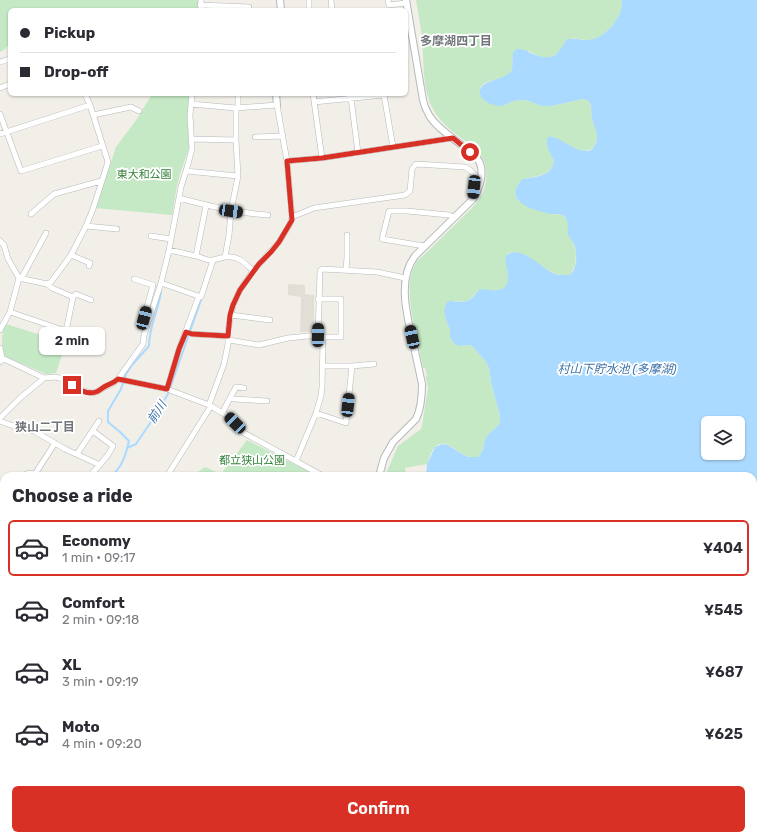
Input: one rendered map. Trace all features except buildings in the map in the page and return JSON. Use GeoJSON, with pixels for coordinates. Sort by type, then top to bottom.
{"type":"FeatureCollection","features":[{"type":"Feature","properties":{"kind":"street"},"geometry":{"type":"LineString","coordinates":[[201,5],[250,8],[248,0]]}},
{"type":"Feature","properties":{"kind":"street"},"geometry":{"type":"LineString","coordinates":[[388,0],[389,5],[406,2]]}},
{"type":"Feature","properties":{"kind":"street"},"geometry":{"type":"LineString","coordinates":[[380,472],[384,458],[393,442],[416,420],[422,394],[422,384],[405,305],[406,278],[409,264],[414,256],[473,199],[480,184],[481,175],[480,165],[475,155],[432,119],[424,105],[408,13]]}},
{"type":"Feature","properties":{"kind":"street"},"geometry":{"type":"LineString","coordinates":[[47,284],[71,255],[86,226],[108,162],[86,96]]}},
{"type":"Feature","properties":{"kind":"street"},"geometry":{"type":"LineString","coordinates":[[122,380],[143,344],[144,335],[169,250],[181,187],[192,149],[190,115],[192,96]]}},
{"type":"Feature","properties":{"kind":"street"},"geometry":{"type":"LineString","coordinates":[[225,257],[231,211],[238,176],[236,140],[238,96]]}},
{"type":"Feature","properties":{"kind":"street"},"geometry":{"type":"LineString","coordinates":[[170,472],[210,406],[224,364],[229,338],[230,315],[240,290],[253,271],[279,242],[290,224],[292,217],[287,161],[276,96]]}},
{"type":"Feature","properties":{"kind":"street"},"geometry":{"type":"LineString","coordinates":[[313,96],[322,158]]}},
{"type":"Feature","properties":{"kind":"street"},"geometry":{"type":"LineString","coordinates":[[314,102],[373,96]]}},
{"type":"Feature","properties":{"kind":"street"},"geometry":{"type":"LineString","coordinates":[[384,96],[393,147]]}},
{"type":"Feature","properties":{"kind":"street"},"geometry":{"type":"LineString","coordinates":[[351,98],[358,153]]}},
{"type":"Feature","properties":{"kind":"street"},"geometry":{"type":"LineString","coordinates":[[191,104],[237,108],[277,105]]}},
{"type":"Feature","properties":{"kind":"street"},"geometry":{"type":"LineString","coordinates":[[0,134],[90,105]]}},
{"type":"Feature","properties":{"kind":"street"},"geometry":{"type":"LineString","coordinates":[[93,116],[131,107],[139,111]]}},
{"type":"Feature","properties":{"kind":"street"},"geometry":{"type":"LineString","coordinates":[[0,114],[21,171],[102,146]]}},
{"type":"Feature","properties":{"kind":"street"},"geometry":{"type":"LineString","coordinates":[[255,138],[283,136]]}},
{"type":"Feature","properties":{"kind":"street"},"geometry":{"type":"LineString","coordinates":[[287,161],[322,158],[453,138]]}},
{"type":"Feature","properties":{"kind":"street"},"geometry":{"type":"LineString","coordinates":[[192,139],[236,140]]}},
{"type":"Feature","properties":{"kind":"street"},"geometry":{"type":"LineString","coordinates":[[292,217],[314,208],[405,195],[410,191],[412,169],[416,164],[465,167],[470,170],[475,175],[473,199]]}},
{"type":"Feature","properties":{"kind":"street"},"geometry":{"type":"LineString","coordinates":[[186,171],[238,176]]}},
{"type":"Feature","properties":{"kind":"street"},"geometry":{"type":"LineString","coordinates":[[31,214],[54,194],[101,181]]}},
{"type":"Feature","properties":{"kind":"street"},"geometry":{"type":"LineString","coordinates":[[179,198],[206,206],[231,211],[268,215]]}},
{"type":"Feature","properties":{"kind":"street"},"geometry":{"type":"LineString","coordinates":[[196,256],[206,206]]}},
{"type":"Feature","properties":{"kind":"street"},"geometry":{"type":"LineString","coordinates":[[424,246],[382,239],[389,211],[449,215],[454,217]]}},
{"type":"Feature","properties":{"kind":"street"},"geometry":{"type":"LineString","coordinates":[[86,226],[117,229]]}},
{"type":"Feature","properties":{"kind":"street"},"geometry":{"type":"LineString","coordinates":[[0,330],[10,312],[20,279],[46,233]]}},
{"type":"Feature","properties":{"kind":"street"},"geometry":{"type":"LineString","coordinates":[[346,270],[347,235]]}},
{"type":"Feature","properties":{"kind":"street"},"geometry":{"type":"LineString","coordinates":[[151,236],[171,239]]}},
{"type":"Feature","properties":{"kind":"street"},"geometry":{"type":"LineString","coordinates":[[0,241],[4,245],[8,258],[20,279],[47,284],[52,288],[73,297]]}},
{"type":"Feature","properties":{"kind":"street"},"geometry":{"type":"LineString","coordinates":[[169,250],[208,260],[231,256],[241,260],[253,271]]}},
{"type":"Feature","properties":{"kind":"street"},"geometry":{"type":"LineString","coordinates":[[71,255],[90,263],[89,266]]}},
{"type":"Feature","properties":{"kind":"street"},"geometry":{"type":"LineString","coordinates":[[169,389],[179,349],[189,333],[199,296],[201,297],[213,260]]}},
{"type":"Feature","properties":{"kind":"street"},"geometry":{"type":"LineString","coordinates":[[296,461],[316,413],[321,396],[324,343],[320,336],[318,299],[320,271],[322,269],[377,272],[406,278]]}},
{"type":"Feature","properties":{"kind":"street"},"geometry":{"type":"LineString","coordinates":[[134,279],[153,285],[144,318],[148,322]]}},
{"type":"Feature","properties":{"kind":"street"},"geometry":{"type":"LineString","coordinates":[[160,283],[199,296]]}},
{"type":"Feature","properties":{"kind":"street"},"geometry":{"type":"LineString","coordinates":[[73,297],[76,294],[91,300]]}},
{"type":"Feature","properties":{"kind":"street"},"geometry":{"type":"LineString","coordinates":[[10,312],[66,331],[73,297]]}},
{"type":"Feature","properties":{"kind":"street"},"geometry":{"type":"LineString","coordinates":[[189,333],[229,338],[258,345],[288,338],[320,336],[341,337],[341,299],[318,299]]}},
{"type":"Feature","properties":{"kind":"street"},"geometry":{"type":"LineString","coordinates":[[230,315],[270,320]]}},
{"type":"Feature","properties":{"kind":"street"},"geometry":{"type":"LineString","coordinates":[[0,348],[1,360],[44,378],[60,378],[80,390],[92,393],[122,380],[169,389],[210,406],[229,417],[244,433],[316,472]]}},
{"type":"Feature","properties":{"kind":"street"},"geometry":{"type":"LineString","coordinates":[[323,366],[374,364]]}},
{"type":"Feature","properties":{"kind":"street"},"geometry":{"type":"LineString","coordinates":[[316,413],[346,422],[352,366]]}},
{"type":"Feature","properties":{"kind":"street"},"geometry":{"type":"LineString","coordinates":[[0,418],[19,398],[44,378]]}},
{"type":"Feature","properties":{"kind":"street"},"geometry":{"type":"LineString","coordinates":[[222,413],[236,387],[244,388]]}},
{"type":"Feature","properties":{"kind":"street"},"geometry":{"type":"LineString","coordinates":[[230,398],[267,401]]}},
{"type":"Feature","properties":{"kind":"street"},"geometry":{"type":"LineString","coordinates":[[0,421],[22,429],[34,431],[65,449],[100,465]]}},
{"type":"Feature","properties":{"kind":"street"},"geometry":{"type":"LineString","coordinates":[[77,454],[99,421]]}},
{"type":"Feature","properties":{"kind":"street"},"geometry":{"type":"LineString","coordinates":[[92,431],[113,446],[108,455],[94,472]]}},
{"type":"Feature","properties":{"kind":"street"},"geometry":{"type":"LineString","coordinates":[[39,472],[55,443]]}},
{"type":"Feature","properties":{"kind":"shaded area"},"geometry":{"type":"Polygon","coordinates":[[[288,284],[305,285],[305,294],[314,295],[314,330],[312,332],[300,332],[301,297],[288,295],[288,284]]]}},
{"type":"Feature","properties":{"kind":"green space"},"geometry":{"type":"Polygon","coordinates":[[[0,0],[198,0],[198,8],[8,8],[8,45],[0,52],[0,0]]]}},
{"type":"Feature","properties":{"kind":"green space"},"geometry":{"type":"Polygon","coordinates":[[[416,0],[622,0],[622,8],[619,16],[603,34],[589,40],[573,38],[553,56],[546,58],[528,51],[512,60],[512,69],[508,75],[504,78],[490,81],[482,85],[480,89],[481,96],[483,98],[491,103],[499,105],[505,105],[513,101],[520,100],[525,100],[543,106],[557,105],[582,99],[590,103],[592,120],[597,134],[597,140],[594,146],[590,150],[580,150],[552,137],[553,166],[547,173],[523,179],[517,187],[516,193],[516,198],[518,201],[553,214],[564,216],[568,221],[569,236],[575,248],[575,265],[571,274],[556,274],[513,252],[507,254],[508,281],[506,287],[496,290],[478,290],[469,300],[447,302],[446,320],[450,330],[450,337],[460,346],[472,346],[486,362],[489,368],[500,416],[500,423],[491,432],[484,444],[481,455],[478,457],[466,456],[446,444],[439,444],[432,451],[427,464],[405,468],[406,472],[387,472],[398,446],[421,429],[428,388],[426,378],[427,375],[425,368],[423,368],[418,338],[416,336],[412,316],[410,281],[412,271],[416,262],[471,209],[482,195],[486,179],[486,169],[481,155],[471,145],[452,131],[435,113],[425,85],[422,36],[416,0]]]}},
{"type":"Feature","properties":{"kind":"green space","name":"東大和公園"},"geometry":{"type":"Polygon","coordinates":[[[151,96],[190,96],[187,114],[189,148],[180,174],[172,215],[96,208],[116,147],[137,119],[151,96]]]}},
{"type":"Feature","properties":{"kind":"green space"},"geometry":{"type":"Polygon","coordinates":[[[6,324],[66,343],[56,373],[46,374],[4,356],[2,336],[6,324]]]}},
{"type":"Feature","properties":{"kind":"green space","name":"都立狭山公園"},"geometry":{"type":"Polygon","coordinates":[[[247,440],[309,472],[223,472],[247,440]]]}},
{"type":"Feature","properties":{"kind":"green space","name":"都立狭山公園"},"geometry":{"type":"Polygon","coordinates":[[[205,467],[216,472],[198,472],[205,467]]]}},
{"type":"Feature","properties":{"kind":"water","name":"村山下貯水池 (多摩湖)"},"geometry":{"type":"Polygon","coordinates":[[[622,0],[757,0],[757,472],[426,472],[427,464],[435,447],[442,444],[448,445],[469,457],[478,457],[482,451],[487,436],[500,423],[500,416],[489,368],[486,362],[472,346],[460,346],[453,342],[450,337],[450,330],[444,310],[447,302],[467,301],[481,289],[498,290],[506,286],[508,277],[505,257],[511,253],[517,252],[523,254],[554,274],[571,274],[576,261],[576,253],[574,245],[568,234],[568,222],[566,218],[561,215],[541,212],[528,207],[515,195],[516,189],[523,179],[547,173],[553,166],[554,161],[548,149],[548,137],[557,138],[582,151],[590,151],[596,144],[597,140],[597,133],[592,118],[591,105],[586,100],[582,99],[557,105],[543,106],[526,100],[518,100],[499,106],[484,100],[481,97],[480,90],[485,84],[509,74],[512,70],[513,52],[517,49],[521,49],[536,55],[551,57],[559,51],[566,40],[588,40],[598,37],[612,26],[621,10],[622,0]]]}},
{"type":"Feature","properties":{"kind":"waterway","name":"前川"},"geometry":{"type":"LineString","coordinates":[[116,472],[125,456],[129,441],[108,422],[108,411],[121,389],[126,374],[149,346],[150,332],[161,292]]}},
{"type":"Feature","properties":{"kind":"waterway","name":"前川"},"geometry":{"type":"LineString","coordinates":[[127,448],[136,444],[168,394],[201,300]]}},
{"type":"Feature","properties":{"kind":"district","name":"多摩湖四丁目"},"geometry":{"type":"Point","coordinates":[456,41]}},
{"type":"Feature","properties":{"kind":"district","name":"狭山二丁目"},"geometry":{"type":"Point","coordinates":[45,427]}},
{"type":"Feature","properties":{"kind":"route"},"geometry":{"type":"LineString","coordinates":[[72,385],[80,390],[92,393],[97,392],[118,379],[167,389],[179,349],[186,332],[192,334],[228,336],[230,315],[240,290],[253,271],[279,242],[292,220],[287,161],[322,158],[453,138],[470,152]]}}]}
